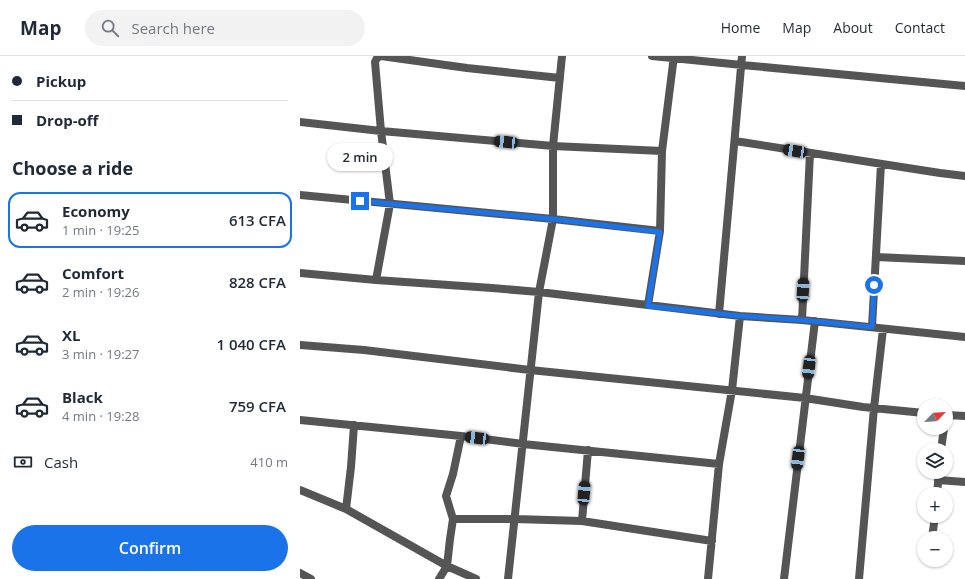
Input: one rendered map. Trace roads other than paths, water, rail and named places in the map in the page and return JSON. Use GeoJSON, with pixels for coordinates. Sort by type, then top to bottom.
{"type":"FeatureCollection","features":[{"type":"Feature","properties":{"kind":"street"},"geometry":{"type":"LineString","coordinates":[[376,280],[390,204],[381,131],[375,62],[376,58],[381,56],[467,68],[560,78]]}},
{"type":"Feature","properties":{"kind":"street"},"geometry":{"type":"LineString","coordinates":[[508,579],[539,292],[553,219],[553,146],[562,56]]}},
{"type":"Feature","properties":{"kind":"street"},"geometry":{"type":"LineString","coordinates":[[652,56],[674,57],[742,66],[965,86]]}},
{"type":"Feature","properties":{"kind":"street"},"geometry":{"type":"LineString","coordinates":[[719,314],[742,56]]}},
{"type":"Feature","properties":{"kind":"street"},"geometry":{"type":"LineString","coordinates":[[648,306],[660,232],[662,151],[674,57]]}},
{"type":"Feature","properties":{"kind":"street"},"geometry":{"type":"LineString","coordinates":[[300,122],[381,131],[553,146],[662,151]]}},
{"type":"Feature","properties":{"kind":"street"},"geometry":{"type":"LineString","coordinates":[[735,141],[965,176]]}},
{"type":"Feature","properties":{"kind":"street"},"geometry":{"type":"LineString","coordinates":[[802,320],[810,153]]}},
{"type":"Feature","properties":{"kind":"street"},"geometry":{"type":"LineString","coordinates":[[872,327],[881,164]]}},
{"type":"Feature","properties":{"kind":"street"},"geometry":{"type":"LineString","coordinates":[[300,195],[553,219],[660,232]]}},
{"type":"Feature","properties":{"kind":"street"},"geometry":{"type":"LineString","coordinates":[[876,257],[965,261]]}},
{"type":"Feature","properties":{"kind":"street"},"geometry":{"type":"LineString","coordinates":[[300,273],[539,292],[719,314],[814,321],[965,337]]}},
{"type":"Feature","properties":{"kind":"street"},"geometry":{"type":"LineString","coordinates":[[708,579],[719,464],[732,390],[740,316]]}},
{"type":"Feature","properties":{"kind":"street"},"geometry":{"type":"LineString","coordinates":[[784,579],[814,321]]}},
{"type":"Feature","properties":{"kind":"street"},"geometry":{"type":"LineString","coordinates":[[859,579],[874,408],[883,329]]}},
{"type":"Feature","properties":{"kind":"street"},"geometry":{"type":"LineString","coordinates":[[300,345],[364,350],[530,370],[732,390],[805,398],[874,408],[917,411]]}},
{"type":"Feature","properties":{"kind":"street"},"geometry":{"type":"LineString","coordinates":[[953,415],[965,416]]}},
{"type":"Feature","properties":{"kind":"street"},"geometry":{"type":"LineString","coordinates":[[300,420],[719,464]]}},
{"type":"Feature","properties":{"kind":"street"},"geometry":{"type":"LineString","coordinates":[[346,509],[354,425]]}},
{"type":"Feature","properties":{"kind":"street"},"geometry":{"type":"LineString","coordinates":[[439,579],[447,566],[453,519],[446,496],[461,436]]}},
{"type":"Feature","properties":{"kind":"street"},"geometry":{"type":"LineString","coordinates":[[582,522],[588,450]]}},
{"type":"Feature","properties":{"kind":"street"},"geometry":{"type":"LineString","coordinates":[[952,479],[965,482]]}},
{"type":"Feature","properties":{"kind":"street"},"geometry":{"type":"LineString","coordinates":[[300,490],[346,509],[447,566],[476,579]]}},
{"type":"Feature","properties":{"kind":"street"},"geometry":{"type":"LineString","coordinates":[[453,519],[515,519],[582,522],[712,541]]}},
{"type":"Feature","properties":{"kind":"street"},"geometry":{"type":"LineString","coordinates":[[300,573],[311,579]]}}]}
